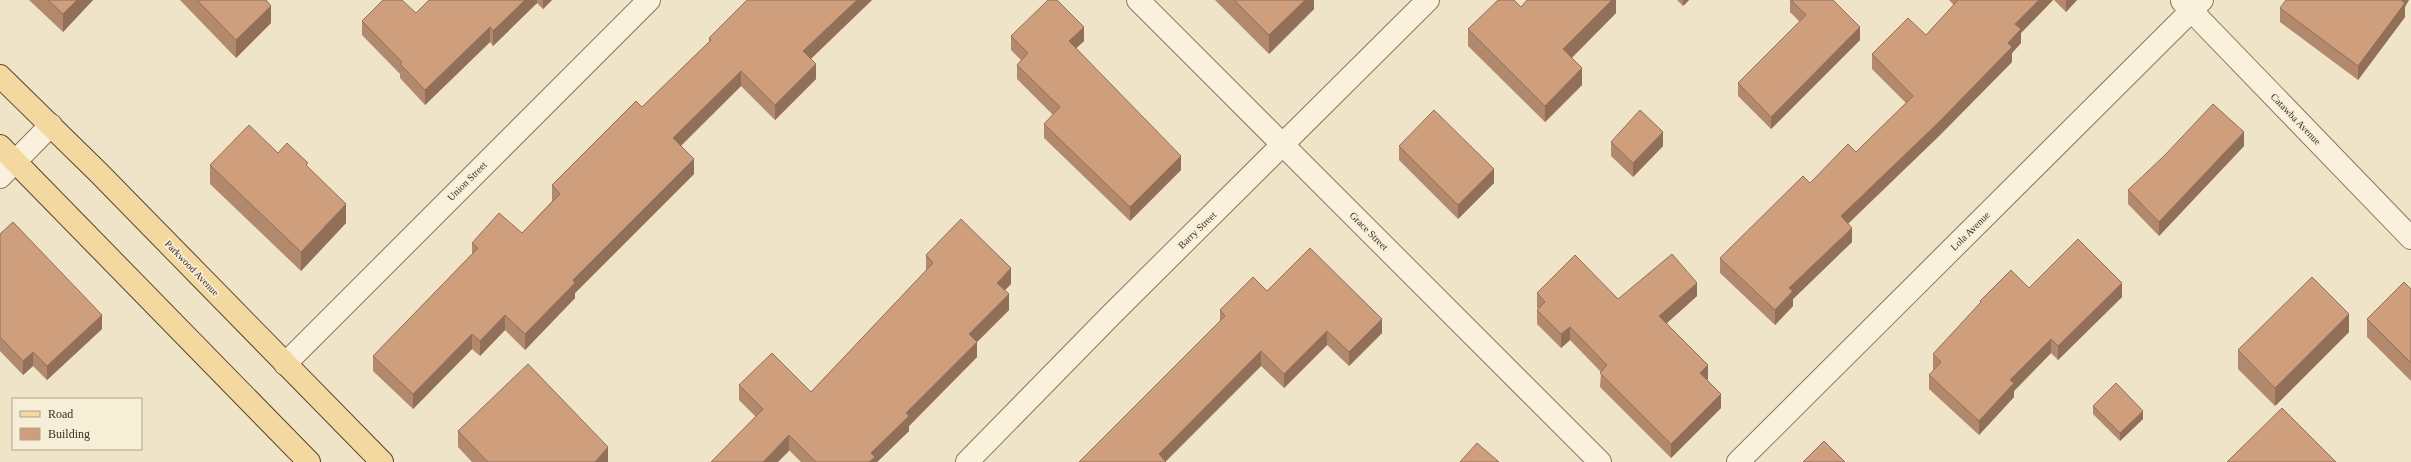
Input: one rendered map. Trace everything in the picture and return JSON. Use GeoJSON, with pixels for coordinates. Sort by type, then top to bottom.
{"type":"FeatureCollection","features":[{"type":"Feature","properties":{"kind":"main road","name":"Parkwood Avenue"},"geometry":{"type":"LineString","coordinates":[[0,76],[51,125],[382,462]]}},
{"type":"Feature","properties":{"kind":"main road"},"geometry":{"type":"LineString","coordinates":[[7,154],[309,462]]}},
{"type":"Feature","properties":{"kind":"street","name":"Union Street"},"geometry":{"type":"LineString","coordinates":[[286,364],[649,0]]}},
{"type":"Feature","properties":{"kind":"street","name":"Grace Street"},"geometry":{"type":"LineString","coordinates":[[1138,0],[1600,462]]}},
{"type":"Feature","properties":{"kind":"street","name":"Barry Street"},"geometry":{"type":"LineString","coordinates":[[967,462],[1112,314],[1284,145],[1428,0]]}},
{"type":"Feature","properties":{"kind":"street","name":"Catawba Avenue"},"geometry":{"type":"LineString","coordinates":[[2191,4],[2411,238]]}},
{"type":"Feature","properties":{"kind":"street","name":"Lola Avenue"},"geometry":{"type":"LineString","coordinates":[[1738,462],[2191,4]]}},
{"type":"Feature","properties":{"kind":"street"},"geometry":{"type":"LineString","coordinates":[[0,177],[7,154],[51,125]]}},
{"type":"Feature","properties":{"kind":"building"},"geometry":{"type":"Polygon","coordinates":[[[48,0],[77,0],[63,14],[48,0]]]}},
{"type":"Feature","properties":{"kind":"building"},"geometry":{"type":"Polygon","coordinates":[[[197,0],[266,0],[271,6],[236,40],[197,0]]]}},
{"type":"Feature","properties":{"kind":"building"},"geometry":{"type":"Polygon","coordinates":[[[383,0],[402,0],[416,13],[429,0],[525,0],[493,31],[490,27],[425,90],[400,64],[402,62],[362,21],[383,0]]]}},
{"type":"Feature","properties":{"kind":"building"},"geometry":{"type":"Polygon","coordinates":[[[747,0],[857,0],[803,51],[816,64],[775,105],[741,71],[673,138],[694,159],[573,280],[575,283],[525,334],[505,315],[480,341],[472,334],[413,394],[373,356],[478,248],[472,243],[499,213],[522,233],[560,194],[552,185],[636,101],[642,107],[711,40],[709,38],[747,0]]]}},
{"type":"Feature","properties":{"kind":"building"},"geometry":{"type":"Polygon","coordinates":[[[1048,0],[1057,0],[1084,27],[1069,41],[1181,156],[1130,207],[1044,124],[1060,107],[1017,65],[1028,53],[1011,36],[1048,0]]]}},
{"type":"Feature","properties":{"kind":"building"},"geometry":{"type":"Polygon","coordinates":[[[1234,0],[1305,0],[1269,35],[1234,0]]]}},
{"type":"Feature","properties":{"kind":"building"},"geometry":{"type":"Polygon","coordinates":[[[1498,0],[1514,0],[1521,7],[1527,0],[1612,0],[1563,49],[1582,68],[1545,106],[1468,29],[1498,0]]]}},
{"type":"Feature","properties":{"kind":"building"},"geometry":{"type":"Polygon","coordinates":[[[1791,0],[1833,0],[1860,27],[1771,117],[1738,83],[1806,15],[1791,0]]]}},
{"type":"Feature","properties":{"kind":"building"},"geometry":{"type":"Polygon","coordinates":[[[1958,0],[2039,0],[2015,24],[2021,29],[2008,43],[2012,47],[1939,122],[1841,216],[1852,228],[1789,288],[1793,291],[1775,310],[1720,258],[1803,176],[1810,183],[1848,144],[1856,152],[1913,96],[1872,54],[1908,18],[1926,35],[1958,0]]]}},
{"type":"Feature","properties":{"kind":"building"},"geometry":{"type":"Polygon","coordinates":[[[2286,0],[2401,0],[2405,3],[2358,66],[2280,8],[2286,0]]]}},
{"type":"Feature","properties":{"kind":"building"},"geometry":{"type":"Polygon","coordinates":[[[2213,104],[2244,132],[2159,222],[2128,190],[2165,155],[2213,104]]]}},
{"type":"Feature","properties":{"kind":"building"},"geometry":{"type":"Polygon","coordinates":[[[1434,110],[1494,169],[1458,205],[1399,146],[1434,110]]]}},
{"type":"Feature","properties":{"kind":"building"},"geometry":{"type":"Polygon","coordinates":[[[1640,110],[1663,132],[1633,163],[1611,142],[1640,110]]]}},
{"type":"Feature","properties":{"kind":"building"},"geometry":{"type":"Polygon","coordinates":[[[249,125],[278,153],[287,143],[308,163],[306,165],[346,204],[301,252],[210,165],[249,125]]]}},
{"type":"Feature","properties":{"kind":"building"},"geometry":{"type":"Polygon","coordinates":[[[961,219],[1011,268],[997,283],[1009,294],[969,334],[977,342],[906,413],[909,416],[871,453],[875,457],[869,462],[816,462],[789,435],[763,462],[711,462],[763,409],[739,385],[772,353],[811,392],[933,263],[926,255],[961,219]]]}},
{"type":"Feature","properties":{"kind":"building"},"geometry":{"type":"Polygon","coordinates":[[[13,222],[102,315],[47,366],[33,352],[23,361],[0,337],[0,234],[13,222]]]}},
{"type":"Feature","properties":{"kind":"building"},"geometry":{"type":"Polygon","coordinates":[[[2078,239],[2122,283],[2058,346],[2051,339],[2010,380],[2014,383],[1979,421],[1929,375],[1941,362],[1933,354],[1981,302],[1980,301],[2011,270],[2029,288],[2078,239]]]}},
{"type":"Feature","properties":{"kind":"building"},"geometry":{"type":"Polygon","coordinates":[[[1310,248],[1382,319],[1349,352],[1327,331],[1284,374],[1261,351],[1159,454],[1166,462],[1079,462],[1225,316],[1220,310],[1253,277],[1267,291],[1310,248]]]}},
{"type":"Feature","properties":{"kind":"building"},"geometry":{"type":"Polygon","coordinates":[[[1672,254],[1697,283],[1659,316],[1708,365],[1700,373],[1721,394],[1671,444],[1600,373],[1607,365],[1570,327],[1561,334],[1537,310],[1545,302],[1537,293],[1575,255],[1618,299],[1672,254]]]}},
{"type":"Feature","properties":{"kind":"building"},"geometry":{"type":"Polygon","coordinates":[[[2312,277],[2349,314],[2275,388],[2238,350],[2312,277]]]}},
{"type":"Feature","properties":{"kind":"building"},"geometry":{"type":"Polygon","coordinates":[[[2404,282],[2411,289],[2411,363],[2367,319],[2404,282]]]}},
{"type":"Feature","properties":{"kind":"building"},"geometry":{"type":"Polygon","coordinates":[[[528,364],[608,447],[595,462],[488,462],[458,431],[528,364]]]}},
{"type":"Feature","properties":{"kind":"building"},"geometry":{"type":"Polygon","coordinates":[[[2116,383],[2143,411],[2120,433],[2093,406],[2116,383]]]}},
{"type":"Feature","properties":{"kind":"building"},"geometry":{"type":"Polygon","coordinates":[[[2282,408],[2336,462],[2227,462],[2282,408]]]}},
{"type":"Feature","properties":{"kind":"building"},"geometry":{"type":"Polygon","coordinates":[[[1824,441],[1845,462],[1803,462],[1824,441]]]}},
{"type":"Feature","properties":{"kind":"building"},"geometry":{"type":"Polygon","coordinates":[[[1477,443],[1499,462],[1460,462],[1477,443]]]}}]}
